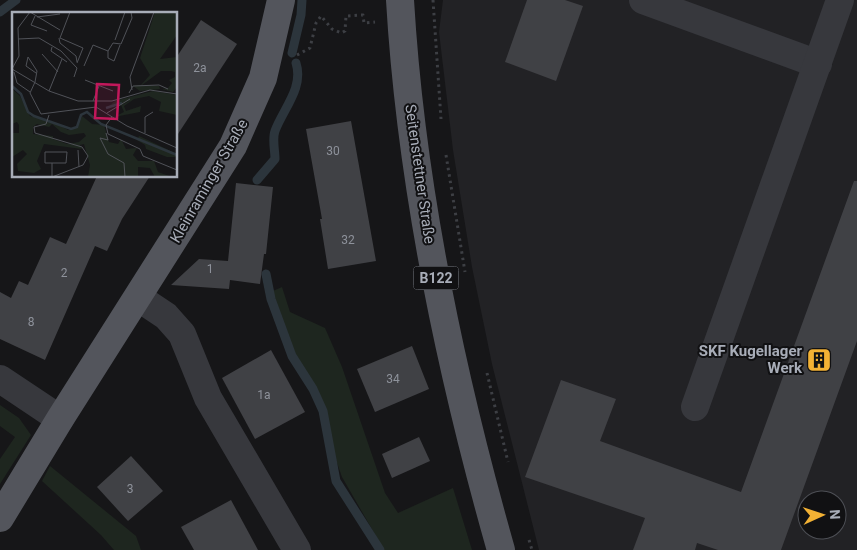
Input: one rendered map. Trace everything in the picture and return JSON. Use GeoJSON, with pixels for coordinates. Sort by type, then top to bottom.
{"type":"FeatureCollection","features":[{"type":"Feature","properties":{"kind":"main road","name":"Kleinraminger Straße"},"geometry":{"type":"LineString","coordinates":[[0,518],[60,419],[219,170],[248,115],[263,78],[281,0]]}},
{"type":"Feature","properties":{"kind":"main road","name":"Seitenstettner Straße"},"geometry":{"type":"LineString","coordinates":[[400,0],[412,124],[440,302],[458,394],[501,550]]}},
{"type":"Feature","properties":{"kind":"street"},"geometry":{"type":"LineString","coordinates":[[643,0],[818,64]]}},
{"type":"Feature","properties":{"kind":"street"},"geometry":{"type":"LineString","coordinates":[[695,407],[840,0]]}},
{"type":"Feature","properties":{"kind":"street"},"geometry":{"type":"LineString","coordinates":[[139,298],[166,316],[182,334],[208,398],[297,550]]}},
{"type":"Feature","properties":{"kind":"street"},"geometry":{"type":"LineString","coordinates":[[0,379],[60,419]]}},
{"type":"Feature","properties":{"kind":"path"},"geometry":{"type":"LineString","coordinates":[[432,0],[442,125]]}},
{"type":"Feature","properties":{"kind":"path"},"geometry":{"type":"LineString","coordinates":[[291,60],[310,48],[316,23],[321,16],[332,28],[341,33],[345,31],[346,16],[363,15]]}},
{"type":"Feature","properties":{"kind":"path"},"geometry":{"type":"LineString","coordinates":[[446,154],[465,272]]}},
{"type":"Feature","properties":{"kind":"path"},"geometry":{"type":"LineString","coordinates":[[486,369],[509,464]]}},
{"type":"Feature","properties":{"kind":"path"},"geometry":{"type":"LineString","coordinates":[[528,534],[532,550]]}},
{"type":"Feature","properties":{"kind":"shaded area"},"geometry":{"type":"Polygon","coordinates":[[[443,0],[857,0],[857,550],[539,550],[492,364],[472,267],[453,150],[439,32],[443,0]]]}},
{"type":"Feature","properties":{"kind":"shaded area"},"geometry":{"type":"Polygon","coordinates":[[[282,287],[290,312],[325,328],[342,367],[385,493],[398,513],[453,488],[472,550],[384,550],[342,477],[315,401],[284,341],[266,294],[282,287]]]}},
{"type":"Feature","properties":{"kind":"shaded area"},"geometry":{"type":"Polygon","coordinates":[[[0,405],[19,418],[31,435],[0,484],[0,459],[15,437],[0,426],[0,405]]]}},
{"type":"Feature","properties":{"kind":"shaded area"},"geometry":{"type":"Polygon","coordinates":[[[50,466],[136,536],[141,550],[114,550],[101,535],[42,481],[50,466]]]}},
{"type":"Feature","properties":{"kind":"building"},"geometry":{"type":"Polygon","coordinates":[[[527,0],[565,0],[583,6],[556,81],[505,62],[527,0]]]}},
{"type":"Feature","properties":{"kind":"building"},"geometry":{"type":"Polygon","coordinates":[[[201,20],[237,44],[178,134],[178,55],[201,20]]]}},
{"type":"Feature","properties":{"kind":"building"},"geometry":{"type":"Polygon","coordinates":[[[351,121],[376,261],[328,269],[320,219],[322,219],[306,129],[351,121]]]}},
{"type":"Feature","properties":{"kind":"building"},"geometry":{"type":"Polygon","coordinates":[[[96,178],[149,178],[122,219],[107,251],[95,246],[45,360],[0,339],[0,292],[11,298],[19,281],[28,285],[50,237],[66,244],[96,178]]]}},
{"type":"Feature","properties":{"kind":"building","name":"SKF Kugellager Werk"},"geometry":{"type":"Polygon","coordinates":[[[854,181],[857,181],[857,341],[803,490],[797,490],[797,506],[781,550],[718,550],[697,543],[695,550],[633,550],[645,518],[525,477],[561,380],[616,399],[600,441],[741,492],[854,181]]]}},
{"type":"Feature","properties":{"kind":"building"},"geometry":{"type":"Polygon","coordinates":[[[236,183],[273,187],[266,254],[264,254],[260,284],[230,280],[229,289],[171,285],[199,259],[228,261],[236,183]]]}},
{"type":"Feature","properties":{"kind":"building"},"geometry":{"type":"Polygon","coordinates":[[[412,346],[429,389],[375,412],[357,369],[412,346]]]}},
{"type":"Feature","properties":{"kind":"building"},"geometry":{"type":"Polygon","coordinates":[[[271,350],[305,412],[255,439],[222,378],[271,350]]]}},
{"type":"Feature","properties":{"kind":"building"},"geometry":{"type":"Polygon","coordinates":[[[419,437],[430,461],[392,478],[382,454],[419,437]]]}},
{"type":"Feature","properties":{"kind":"building"},"geometry":{"type":"Polygon","coordinates":[[[131,456],[163,491],[128,521],[97,487],[131,456]]]}},
{"type":"Feature","properties":{"kind":"building"},"geometry":{"type":"Polygon","coordinates":[[[231,500],[258,550],[194,550],[181,527],[231,500]]]}},
{"type":"Feature","properties":{"kind":"waterway"},"geometry":{"type":"LineString","coordinates":[[0,12],[16,0]]}},
{"type":"Feature","properties":{"kind":"waterway"},"geometry":{"type":"LineString","coordinates":[[292,53],[301,15],[302,0]]}},
{"type":"Feature","properties":{"kind":"waterway"},"geometry":{"type":"LineString","coordinates":[[257,180],[275,159],[274,134],[295,90],[298,72],[296,63]]}},
{"type":"Feature","properties":{"kind":"waterway"},"geometry":{"type":"LineString","coordinates":[[266,274],[271,299],[292,356],[313,389],[323,411],[336,481],[380,550]]}},
{"type":"Feature","properties":{"kind":"place","name":"SKF Kugellager Werk"},"geometry":{"type":"Point","coordinates":[819,360]}}]}
